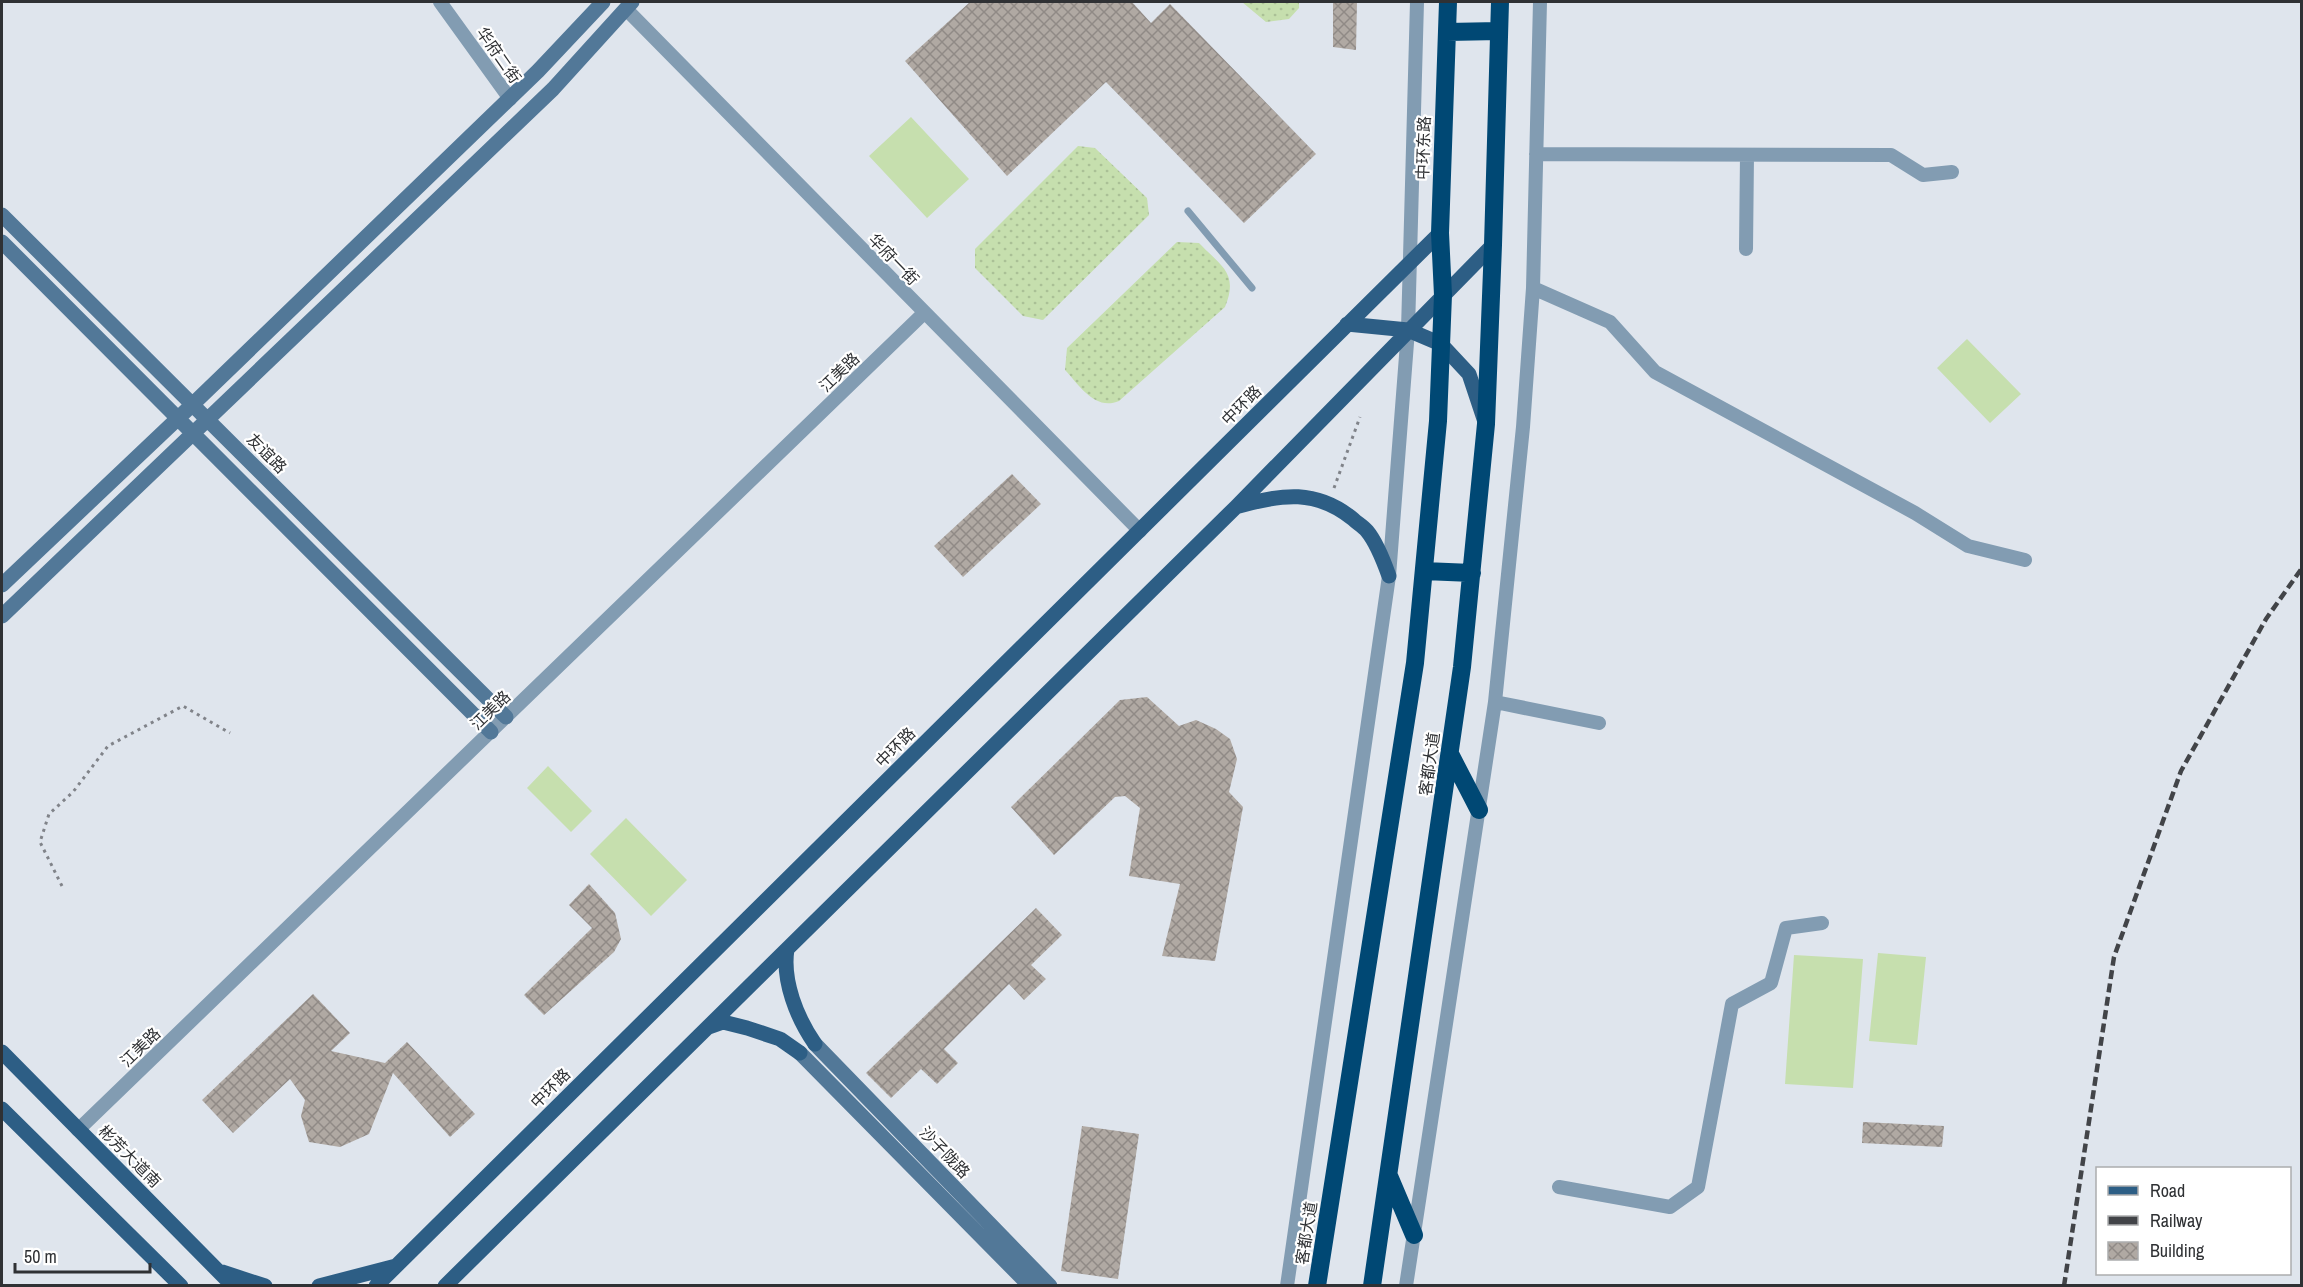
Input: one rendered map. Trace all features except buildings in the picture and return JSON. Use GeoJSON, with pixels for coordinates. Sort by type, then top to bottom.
{"type":"FeatureCollection","features":[{"type":"Feature","properties":{"kind":"highway","name":"中环东路"},"geometry":{"type":"LineString","coordinates":[[1443,295],[1440,233],[1448,2]]}},
{"type":"Feature","properties":{"kind":"highway"},"geometry":{"type":"LineString","coordinates":[[1493,245],[1500,2]]}},
{"type":"Feature","properties":{"kind":"highway"},"geometry":{"type":"LineString","coordinates":[[1447,32],[1499,31]]}},
{"type":"Feature","properties":{"kind":"highway","name":"客都大道"},"geometry":{"type":"LineString","coordinates":[[1372,1286],[1462,667],[1486,424],[1493,245]]}},
{"type":"Feature","properties":{"kind":"highway","name":"客都大道"},"geometry":{"type":"LineString","coordinates":[[1317,1286],[1415,663],[1438,422],[1443,295]]}},
{"type":"Feature","properties":{"kind":"highway"},"geometry":{"type":"LineString","coordinates":[[1424,571],[1472,573]]}},
{"type":"Feature","properties":{"kind":"highway"},"geometry":{"type":"LineString","coordinates":[[1450,754],[1479,810]]}},
{"type":"Feature","properties":{"kind":"highway"},"geometry":{"type":"LineString","coordinates":[[1389,1174],[1414,1235]]}},
{"type":"Feature","properties":{"kind":"main road","name":"中环路"},"geometry":{"type":"LineString","coordinates":[[376,1286],[1440,233]]}},
{"type":"Feature","properties":{"kind":"main road"},"geometry":{"type":"LineString","coordinates":[[445,1286],[1236,507],[1493,245]]}},
{"type":"Feature","properties":{"kind":"main road"},"geometry":{"type":"LineString","coordinates":[[1347,324],[1408,330],[1442,344],[1468,374],[1486,424]]}},
{"type":"Feature","properties":{"kind":"main road"},"geometry":{"type":"LineString","coordinates":[[1236,507],[1270,497],[1297,495],[1322,500],[1346,513],[1367,531],[1382,557],[1389,576]]}},
{"type":"Feature","properties":{"kind":"main road"},"geometry":{"type":"LineString","coordinates":[[787,949],[784,966],[790,988],[802,1025],[815,1044]]}},
{"type":"Feature","properties":{"kind":"main road"},"geometry":{"type":"LineString","coordinates":[[706,1028],[723,1022],[747,1028],[780,1039],[801,1053]]}},
{"type":"Feature","properties":{"kind":"main road","name":"彬芳大道南"},"geometry":{"type":"LineString","coordinates":[[2,1053],[234,1286]]}},
{"type":"Feature","properties":{"kind":"main road"},"geometry":{"type":"LineString","coordinates":[[2,1109],[181,1286]]}},
{"type":"Feature","properties":{"kind":"main road"},"geometry":{"type":"LineString","coordinates":[[319,1286],[396,1266]]}},
{"type":"Feature","properties":{"kind":"main road"},"geometry":{"type":"LineString","coordinates":[[220,1271],[265,1286]]}},
{"type":"Feature","properties":{"kind":"street","name":"华府二街"},"geometry":{"type":"LineString","coordinates":[[440,2],[510,99]]}},
{"type":"Feature","properties":{"kind":"street"},"geometry":{"type":"LineString","coordinates":[[2,585],[510,99],[603,2]]}},
{"type":"Feature","properties":{"kind":"street"},"geometry":{"type":"LineString","coordinates":[[1287,1286],[1389,576],[1408,330],[1417,2]]}},
{"type":"Feature","properties":{"kind":"street"},"geometry":{"type":"LineString","coordinates":[[1406,1286],[1495,702],[1523,427],[1533,288],[1540,2]]}},
{"type":"Feature","properties":{"kind":"street"},"geometry":{"type":"LineString","coordinates":[[2,616],[553,89],[629,5]]}},
{"type":"Feature","properties":{"kind":"street","name":"华府一街"},"geometry":{"type":"LineString","coordinates":[[629,5],[924,313],[1140,531]]}},
{"type":"Feature","properties":{"kind":"street"},"geometry":{"type":"LineString","coordinates":[[1536,154],[1891,155],[1923,175],[1952,172]]}},
{"type":"Feature","properties":{"kind":"street"},"geometry":{"type":"LineString","coordinates":[[1746,249],[1747,155]]}},
{"type":"Feature","properties":{"kind":"street","name":"友谊路"},"geometry":{"type":"LineString","coordinates":[[2,215],[506,717]]}},
{"type":"Feature","properties":{"kind":"street"},"geometry":{"type":"LineString","coordinates":[[2,242],[491,732]]}},
{"type":"Feature","properties":{"kind":"street"},"geometry":{"type":"LineString","coordinates":[[1533,288],[1610,322],[1655,372],[1915,513],[1968,546],[2025,560]]}},
{"type":"Feature","properties":{"kind":"street","name":"江美路"},"geometry":{"type":"LineString","coordinates":[[78,1130],[924,313]]}},
{"type":"Feature","properties":{"kind":"street"},"geometry":{"type":"LineString","coordinates":[[1495,702],[1599,723]]}},
{"type":"Feature","properties":{"kind":"street"},"geometry":{"type":"LineString","coordinates":[[1559,1187],[1670,1207],[1698,1187],[1732,1004],[1771,983],[1786,928],[1822,923]]}},
{"type":"Feature","properties":{"kind":"street","name":"沙子陇路"},"geometry":{"type":"LineString","coordinates":[[815,1044],[1050,1286]]}},
{"type":"Feature","properties":{"kind":"street","name":"沙子陇路"},"geometry":{"type":"LineString","coordinates":[[801,1053],[1030,1286]]}},
{"type":"Feature","properties":{"kind":"lane"},"geometry":{"type":"LineString","coordinates":[[1188,211],[1252,288]]}},
{"type":"Feature","properties":{"kind":"path"},"geometry":{"type":"LineString","coordinates":[[1331,495],[1360,417]]}},
{"type":"Feature","properties":{"kind":"path"},"geometry":{"type":"LineString","coordinates":[[62,886],[40,842],[49,814],[73,792],[108,746],[183,706],[230,733]]}},
{"type":"Feature","properties":{"kind":"green space"},"geometry":{"type":"Polygon","coordinates":[[[1242,2],[1299,2],[1299,8],[1289,19],[1266,22],[1242,2]]]}},
{"type":"Feature","properties":{"kind":"green space"},"geometry":{"type":"Polygon","coordinates":[[[911,117],[969,179],[927,218],[869,156],[911,117]]]}},
{"type":"Feature","properties":{"kind":"green space"},"geometry":{"type":"Polygon","coordinates":[[[1078,146],[1095,148],[1147,198],[1149,215],[1043,320],[1023,316],[975,268],[975,249],[1078,146]]]}},
{"type":"Feature","properties":{"kind":"green space"},"geometry":{"type":"Polygon","coordinates":[[[1177,242],[1199,243],[1221,264],[1229,278],[1230,286],[1225,307],[1119,401],[1103,403],[1095,400],[1065,370],[1067,348],[1177,242]]]}},
{"type":"Feature","properties":{"kind":"green space"},"geometry":{"type":"Polygon","coordinates":[[[1967,339],[2021,394],[1990,423],[1937,368],[1967,339]]]}},
{"type":"Feature","properties":{"kind":"green space"},"geometry":{"type":"Polygon","coordinates":[[[548,766],[592,811],[571,832],[527,788],[548,766]]]}},
{"type":"Feature","properties":{"kind":"green space"},"geometry":{"type":"Polygon","coordinates":[[[626,818],[687,880],[651,916],[590,854],[626,818]]]}},
{"type":"Feature","properties":{"kind":"green space"},"geometry":{"type":"Polygon","coordinates":[[[1878,953],[1926,957],[1917,1045],[1869,1041],[1878,953]]]}},
{"type":"Feature","properties":{"kind":"green space"},"geometry":{"type":"Polygon","coordinates":[[[1794,955],[1863,959],[1853,1088],[1785,1084],[1794,955]]]}},
{"type":"Feature","properties":{"kind":"railway"},"geometry":{"type":"LineString","coordinates":[[2064,1286],[2114,957],[2181,771],[2266,619],[2302,568]]}}]}
